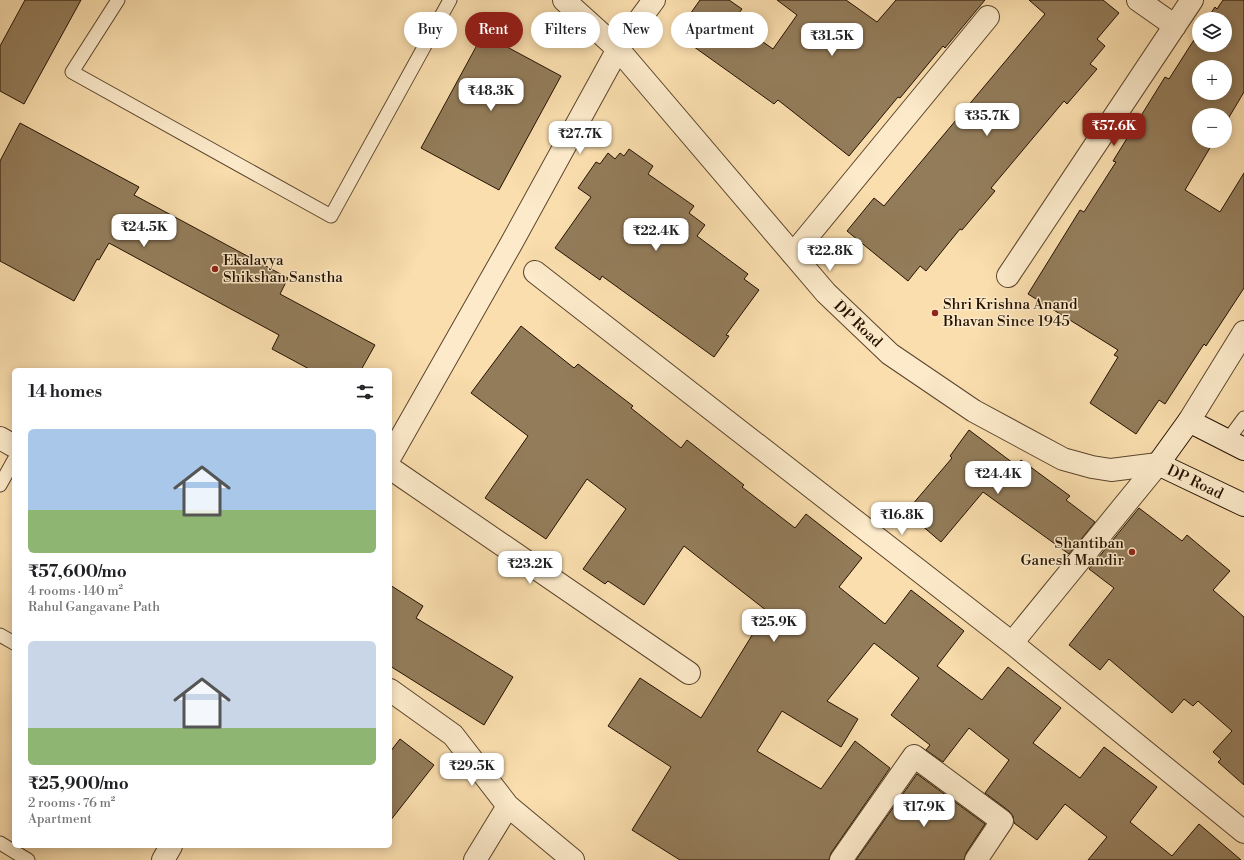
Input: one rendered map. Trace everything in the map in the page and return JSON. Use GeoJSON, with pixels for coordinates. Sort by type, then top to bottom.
{"type":"FeatureCollection","features":[{"type":"Feature","properties":{"kind":"street","name":"DP Road"},"geometry":{"type":"LineString","coordinates":[[564,0],[618,49],[826,293],[890,354],[974,411],[1064,459],[1111,470],[1158,464],[1244,505]]}},
{"type":"Feature","properties":{"kind":"street"},"geometry":{"type":"LineString","coordinates":[[392,453],[511,244],[618,49],[654,0]]}},
{"type":"Feature","properties":{"kind":"street"},"geometry":{"type":"LineString","coordinates":[[1138,0],[1175,26]]}},
{"type":"Feature","properties":{"kind":"street"},"geometry":{"type":"LineString","coordinates":[[1008,276],[1192,0]]}},
{"type":"Feature","properties":{"kind":"street"},"geometry":{"type":"LineString","coordinates":[[793,254],[988,17]]}},
{"type":"Feature","properties":{"kind":"street"},"geometry":{"type":"LineString","coordinates":[[535,272],[1012,643],[1244,832]]}},
{"type":"Feature","properties":{"kind":"street"},"geometry":{"type":"LineString","coordinates":[[1012,643],[1158,464],[1189,421],[1244,332]]}},
{"type":"Feature","properties":{"kind":"street"},"geometry":{"type":"LineString","coordinates":[[1189,421],[1236,445]]}},
{"type":"Feature","properties":{"kind":"street"},"geometry":{"type":"LineString","coordinates":[[0,438],[12,445]]}},
{"type":"Feature","properties":{"kind":"street"},"geometry":{"type":"LineString","coordinates":[[392,469],[689,673]]}},
{"type":"Feature","properties":{"kind":"street"},"geometry":{"type":"LineString","coordinates":[[392,691],[453,735],[508,806],[573,860]]}},
{"type":"Feature","properties":{"kind":"street"},"geometry":{"type":"LineString","coordinates":[[841,860],[914,756],[1002,821],[976,860]]}},
{"type":"Feature","properties":{"kind":"street"},"geometry":{"type":"LineString","coordinates":[[475,860],[508,806]]}},
{"type":"Feature","properties":{"kind":"street"},"geometry":{"type":"LineString","coordinates":[[163,860],[170,848]]}},
{"type":"Feature","properties":{"kind":"lane"},"geometry":{"type":"LineString","coordinates":[[118,0],[72,72],[331,216],[450,0]]}},
{"type":"Feature","properties":{"kind":"lane"},"geometry":{"type":"LineString","coordinates":[[1236,445],[1244,418]]}},
{"type":"Feature","properties":{"kind":"lane"},"geometry":{"type":"LineString","coordinates":[[0,485],[12,464]]}},
{"type":"Feature","properties":{"kind":"lane"},"geometry":{"type":"LineString","coordinates":[[0,635],[12,642]]}},
{"type":"Feature","properties":{"kind":"lane"},"geometry":{"type":"LineString","coordinates":[[0,843],[28,860]]}},
{"type":"Feature","properties":{"kind":"building"},"geometry":{"type":"Polygon","coordinates":[[[25,0],[81,0],[24,104],[0,91],[0,46],[25,0]]]}},
{"type":"Feature","properties":{"kind":"building"},"geometry":{"type":"Polygon","coordinates":[[[700,0],[729,0],[742,9],[740,12],[692,12],[700,0]]]}},
{"type":"Feature","properties":{"kind":"building"},"geometry":{"type":"Polygon","coordinates":[[[777,0],[846,0],[877,22],[896,0],[985,0],[945,48],[943,46],[900,98],[898,97],[849,156],[778,100],[774,104],[696,48],[768,48],[768,46],[773,49],[797,15],[777,0]]]}},
{"type":"Feature","properties":{"kind":"building"},"geometry":{"type":"Polygon","coordinates":[[[1029,0],[1103,0],[1119,13],[1097,39],[1105,46],[1090,64],[1097,69],[1067,104],[1064,101],[991,188],[995,191],[962,230],[960,229],[926,271],[920,266],[908,281],[847,231],[874,198],[884,206],[1045,14],[1029,0]]]}},
{"type":"Feature","properties":{"kind":"building"},"geometry":{"type":"Polygon","coordinates":[[[1223,0],[1244,0],[1244,92],[1232,112],[1232,108],[1192,108],[1192,148],[1210,148],[1185,190],[1220,212],[1244,173],[1244,288],[1206,346],[1204,344],[1165,404],[1159,400],[1136,434],[1090,403],[1118,357],[1114,355],[1118,350],[1028,294],[1080,210],[1084,212],[1116,162],[1113,161],[1165,77],[1169,79],[1192,43],[1192,52],[1232,52],[1232,12],[1212,12],[1215,7],[1217,9],[1223,0]]]}},
{"type":"Feature","properties":{"kind":"building"},"geometry":{"type":"Polygon","coordinates":[[[475,48],[509,48],[561,76],[499,190],[421,148],[475,48]]]}},
{"type":"Feature","properties":{"kind":"building"},"geometry":{"type":"Polygon","coordinates":[[[20,123],[139,187],[134,195],[288,278],[280,294],[375,345],[362,368],[307,368],[272,349],[279,335],[109,243],[99,260],[97,259],[74,301],[0,261],[0,161],[20,123]]]}},
{"type":"Feature","properties":{"kind":"building"},"geometry":{"type":"Polygon","coordinates":[[[629,149],[653,166],[648,174],[694,206],[689,213],[705,225],[697,236],[748,274],[744,279],[759,290],[726,335],[729,336],[714,357],[602,276],[600,280],[555,248],[591,197],[578,188],[596,162],[600,164],[608,153],[615,159],[620,153],[624,156],[629,149]]]}},
{"type":"Feature","properties":{"kind":"building"},"geometry":{"type":"Polygon","coordinates":[[[521,326],[574,368],[578,364],[633,406],[631,408],[681,448],[687,440],[744,485],[742,487],[795,528],[806,514],[862,558],[839,587],[885,624],[911,590],[964,631],[937,666],[982,700],[1008,667],[1061,708],[1033,743],[1080,778],[1104,747],[1157,787],[1130,822],[1172,856],[1199,824],[1241,860],[1088,860],[1107,837],[1065,804],[1037,840],[1014,823],[1013,816],[1009,811],[985,793],[1009,760],[969,728],[943,762],[926,750],[930,745],[891,715],[919,678],[874,643],[827,701],[858,719],[841,747],[782,711],[757,751],[821,789],[855,741],[890,768],[831,853],[829,860],[680,860],[632,830],[671,767],[608,726],[640,678],[701,718],[767,611],[684,546],[644,605],[608,581],[605,584],[583,569],[626,509],[587,479],[546,539],[485,498],[528,436],[471,393],[521,326]]]}},
{"type":"Feature","properties":{"kind":"building"},"geometry":{"type":"Polygon","coordinates":[[[969,430],[1017,466],[1021,460],[1070,496],[1066,500],[1095,522],[1069,554],[983,492],[941,542],[906,512],[952,458],[950,456],[969,430]]]}},
{"type":"Feature","properties":{"kind":"building"},"geometry":{"type":"Polygon","coordinates":[[[1139,508],[1182,541],[1187,535],[1230,571],[1213,590],[1244,617],[1244,785],[1218,762],[1221,759],[1213,752],[1232,731],[1198,701],[1193,706],[1184,699],[1172,713],[1109,659],[1100,670],[1069,645],[1114,588],[1089,569],[1139,508]]]}},
{"type":"Feature","properties":{"kind":"building"},"geometry":{"type":"Polygon","coordinates":[[[392,586],[423,606],[416,618],[513,677],[484,725],[392,667],[392,586]]]}},
{"type":"Feature","properties":{"kind":"building"},"geometry":{"type":"Polygon","coordinates":[[[400,739],[434,765],[392,818],[392,749],[400,739]]]}},
{"type":"Feature","properties":{"kind":"building"},"geometry":{"type":"Polygon","coordinates":[[[917,774],[985,824],[966,853],[964,860],[856,860],[917,774]]]}},
{"type":"Feature","properties":{"kind":"place","name":"Ekalavya Shikshan Sanstha"},"geometry":{"type":"Point","coordinates":[215,269]}},
{"type":"Feature","properties":{"kind":"place","name":"Shri Krishna Anand Bhavan Since 1945"},"geometry":{"type":"Point","coordinates":[935,313]}},
{"type":"Feature","properties":{"kind":"place","name":"Shantiban Ganesh Mandir"},"geometry":{"type":"Point","coordinates":[1132,552]}}]}
